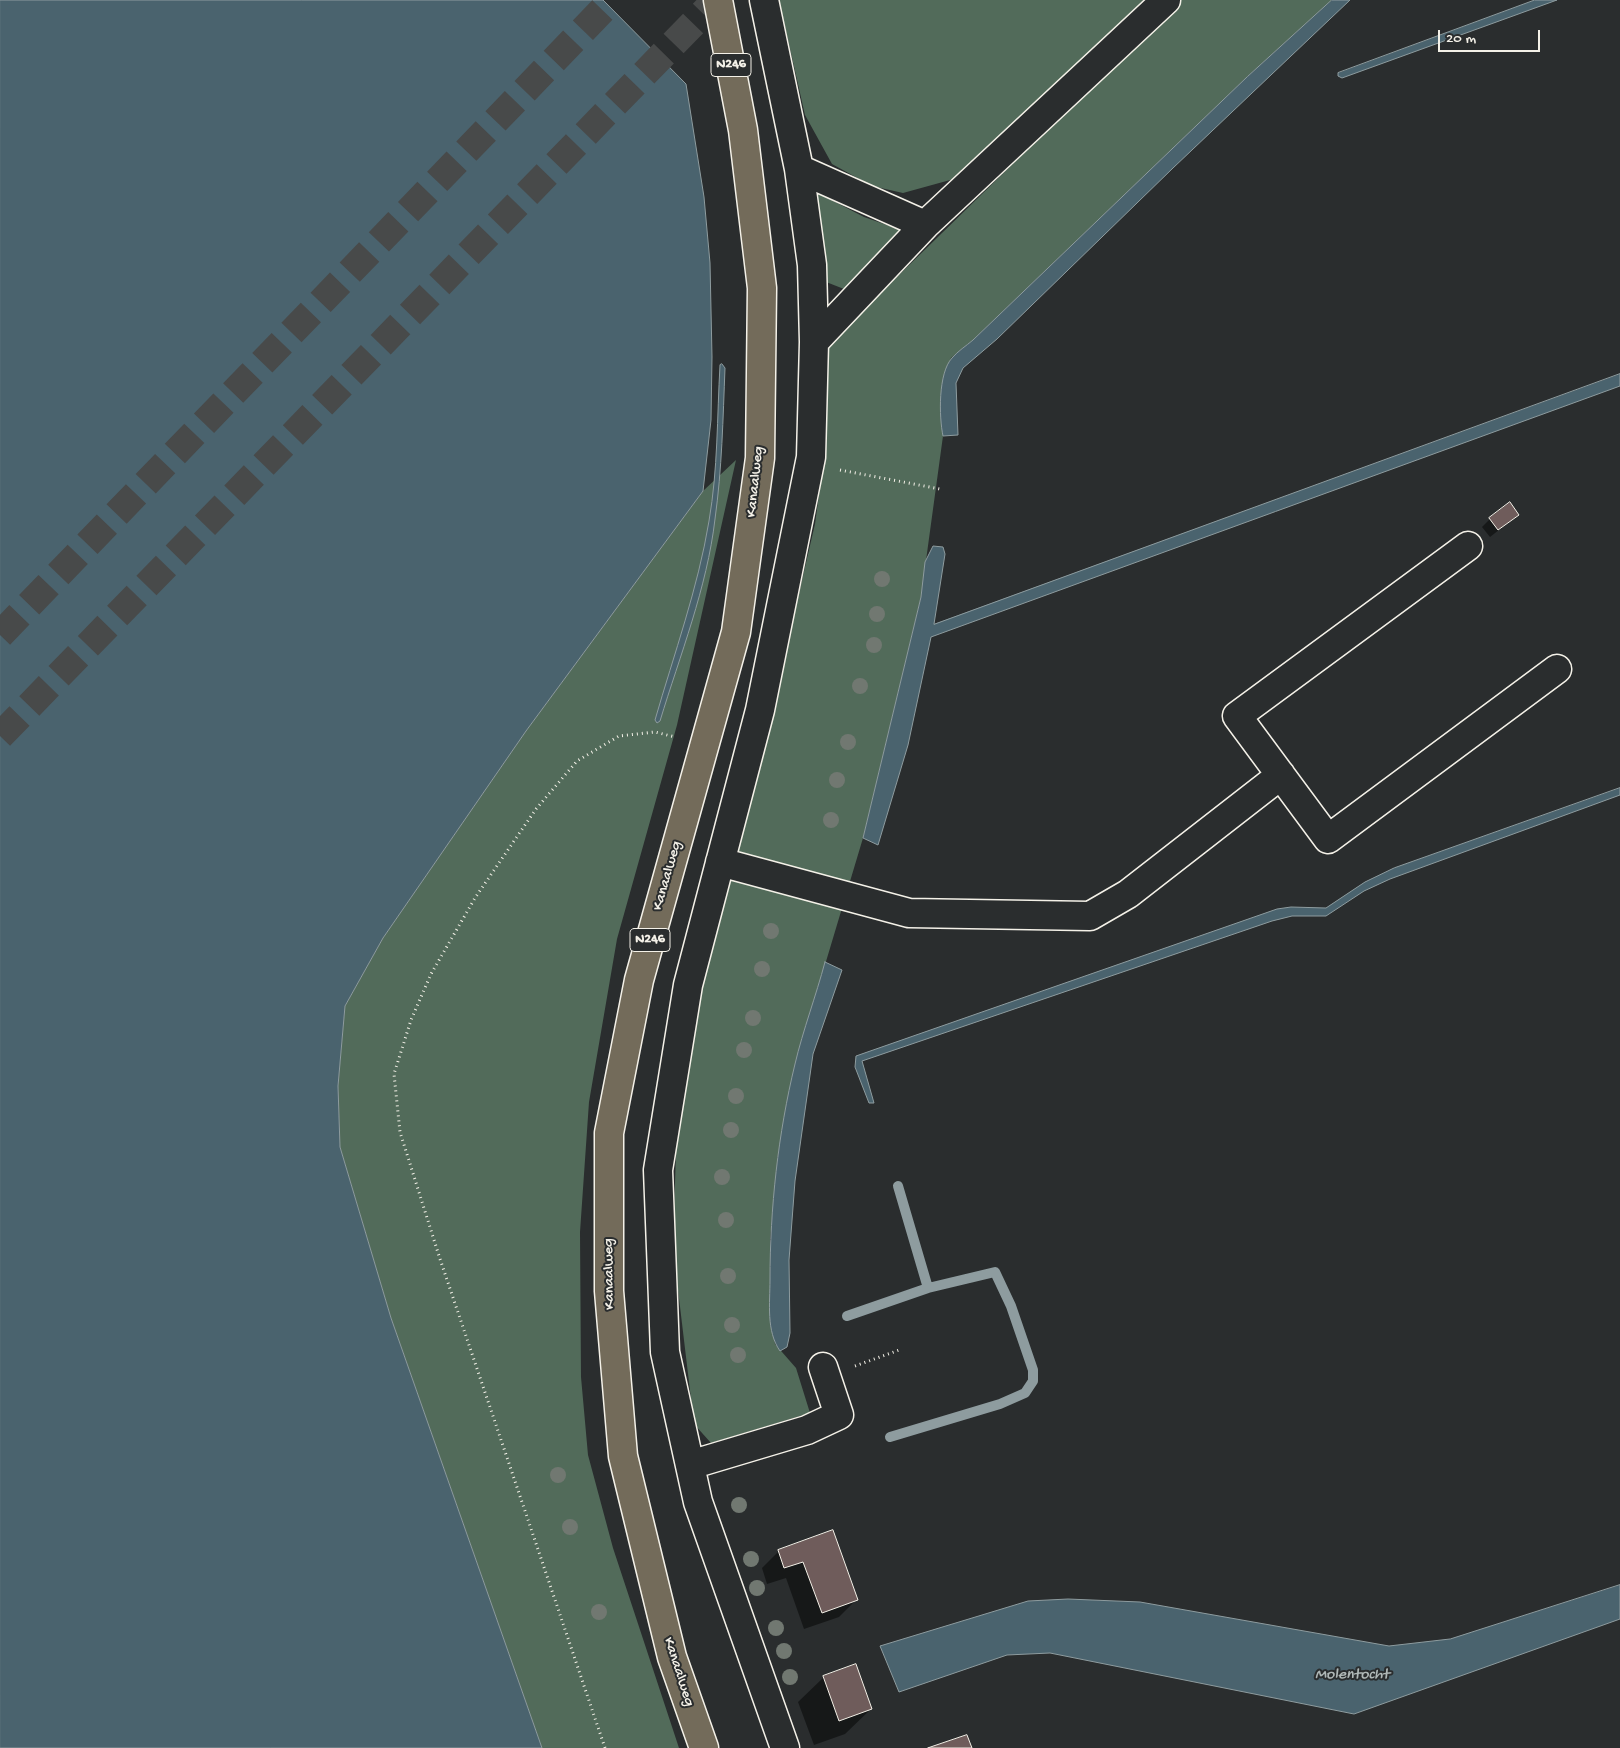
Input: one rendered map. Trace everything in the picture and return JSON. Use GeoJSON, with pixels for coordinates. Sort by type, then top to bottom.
{"type":"FeatureCollection","features":[{"type":"Feature","properties":{"kind":"main road","name":"Kanaalweg"},"geometry":{"type":"LineString","coordinates":[[704,1748],[672,1657],[623,1456],[609,1282],[610,1133],[639,980],[736,632],[760,458],[762,288],[744,130],[718,0]]}},
{"type":"Feature","properties":{"kind":"street"},"geometry":{"type":"LineString","coordinates":[[764,0],[799,169],[812,265],[814,342],[809,464],[760,710],[688,985],[658,1170],[665,1352],[698,1502],[785,1748]]}},
{"type":"Feature","properties":{"kind":"street"},"geometry":{"type":"LineString","coordinates":[[814,342],[925,225],[1166,0]]}},
{"type":"Feature","properties":{"kind":"street"},"geometry":{"type":"LineString","coordinates":[[799,169],[925,225]]}},
{"type":"Feature","properties":{"kind":"street"},"geometry":{"type":"LineString","coordinates":[[1468,546],[1237,716],[1328,839],[1557,669]]}},
{"type":"Feature","properties":{"kind":"street"},"geometry":{"type":"LineString","coordinates":[[720,862],[909,913],[1090,916],[1128,894],[1281,775]]}},
{"type":"Feature","properties":{"kind":"street"},"geometry":{"type":"LineString","coordinates":[[690,1464],[807,1430],[839,1415],[824,1372]]}},
{"type":"Feature","properties":{"kind":"path"},"geometry":{"type":"LineString","coordinates":[[809,464],[940,489]]}},
{"type":"Feature","properties":{"kind":"path"},"geometry":{"type":"LineString","coordinates":[[605,1748],[440,1259],[400,1132],[394,1074],[411,1020],[431,974],[470,906],[536,809],[577,761],[619,736],[656,732],[704,746]]}},
{"type":"Feature","properties":{"kind":"path"},"geometry":{"type":"LineString","coordinates":[[824,1372],[902,1349]]}},
{"type":"Feature","properties":{"kind":"green space"},"geometry":{"type":"Polygon","coordinates":[[[779,0],[1144,0],[961,177],[903,193],[872,186],[832,164],[805,115],[779,0]]]}},
{"type":"Feature","properties":{"kind":"green space"},"geometry":{"type":"Polygon","coordinates":[[[1181,0],[1332,0],[1247,77],[973,340],[951,358],[942,387],[943,436],[921,597],[863,838],[795,1065],[778,1155],[770,1240],[770,1312],[775,1344],[796,1368],[810,1413],[711,1443],[694,1424],[673,1248],[677,1118],[704,971],[746,822],[815,524],[827,436],[823,349],[1181,0]]]}},
{"type":"Feature","properties":{"kind":"green space"},"geometry":{"type":"Polygon","coordinates":[[[816,192],[864,217],[907,232],[857,285],[844,289],[821,280],[816,192]]]}},
{"type":"Feature","properties":{"kind":"green space"},"geometry":{"type":"Polygon","coordinates":[[[736,460],[677,725],[617,939],[589,1102],[580,1232],[581,1377],[588,1455],[613,1548],[679,1748],[542,1748],[391,1318],[340,1147],[338,1086],[345,1006],[383,938],[526,731],[703,491],[736,460]]]}},
{"type":"Feature","properties":{"kind":"water"},"geometry":{"type":"Polygon","coordinates":[[[0,0],[603,0],[686,84],[704,197],[710,263],[711,420],[703,491],[526,731],[383,938],[345,1006],[338,1086],[340,1147],[391,1318],[542,1748],[0,1748],[0,0]]]}},
{"type":"Feature","properties":{"kind":"water"},"geometry":{"type":"Polygon","coordinates":[[[1332,0],[1350,0],[997,339],[963,368],[956,383],[958,435],[943,436],[940,407],[942,384],[947,365],[952,358],[1247,77],[1332,0]]]}},
{"type":"Feature","properties":{"kind":"water"},"geometry":{"type":"Polygon","coordinates":[[[1535,0],[1557,0],[1342,78],[1338,76],[1338,73],[1535,0]]]}},
{"type":"Feature","properties":{"kind":"water"},"geometry":{"type":"Polygon","coordinates":[[[722,364],[725,368],[722,443],[711,545],[692,621],[660,721],[657,723],[655,720],[699,571],[709,521],[716,462],[720,365],[722,364]]]}},
{"type":"Feature","properties":{"kind":"water"},"geometry":{"type":"Polygon","coordinates":[[[1620,374],[1620,386],[931,637],[908,745],[878,845],[863,838],[921,597],[925,562],[933,546],[943,547],[945,554],[934,624],[1620,374]]]}},
{"type":"Feature","properties":{"kind":"water"},"geometry":{"type":"Polygon","coordinates":[[[1620,788],[1620,795],[1390,879],[1364,891],[1326,916],[1292,916],[1272,921],[862,1061],[874,1103],[869,1103],[855,1067],[856,1056],[1277,909],[1291,907],[1326,908],[1365,882],[1394,868],[1620,788]]]}},
{"type":"Feature","properties":{"kind":"water"},"geometry":{"type":"Polygon","coordinates":[[[825,962],[842,970],[813,1054],[795,1181],[789,1260],[790,1333],[787,1347],[780,1351],[773,1335],[769,1307],[770,1253],[776,1171],[784,1117],[795,1064],[825,962]]]}},
{"type":"Feature","properties":{"kind":"water","name":"Molentocht"},"geometry":{"type":"Polygon","coordinates":[[[1620,1585],[1620,1619],[1354,1714],[1050,1653],[1007,1655],[899,1692],[880,1646],[1028,1601],[1068,1599],[1140,1602],[1389,1646],[1450,1639],[1620,1585]]]}},
{"type":"Feature","properties":{"kind":"building"},"geometry":{"type":"Polygon","coordinates":[[[1510,502],[1519,515],[1498,530],[1489,518],[1510,502]]]}},
{"type":"Feature","properties":{"kind":"building"},"geometry":{"type":"Polygon","coordinates":[[[833,1530],[858,1600],[822,1613],[803,1562],[784,1568],[778,1550],[833,1530]]]}},
{"type":"Feature","properties":{"kind":"building"},"geometry":{"type":"Polygon","coordinates":[[[856,1664],[872,1709],[839,1721],[823,1676],[856,1664]]]}},
{"type":"Feature","properties":{"kind":"building"},"geometry":{"type":"Polygon","coordinates":[[[967,1735],[972,1748],[928,1748],[967,1735]]]}},
{"type":"Feature","properties":{"kind":"waterway"},"geometry":{"type":"LineString","coordinates":[[890,1437],[1000,1404],[1025,1393],[1033,1381],[1033,1370],[1011,1306],[995,1272],[928,1288],[898,1186]]}},
{"type":"Feature","properties":{"kind":"waterway"},"geometry":{"type":"LineString","coordinates":[[847,1316],[928,1288]]}},
{"type":"Feature","properties":{"kind":"tunnel"},"geometry":{"type":"LineString","coordinates":[[0,635],[612,0]]}},
{"type":"Feature","properties":{"kind":"tunnel"},"geometry":{"type":"LineString","coordinates":[[0,736],[716,0]]}}]}
